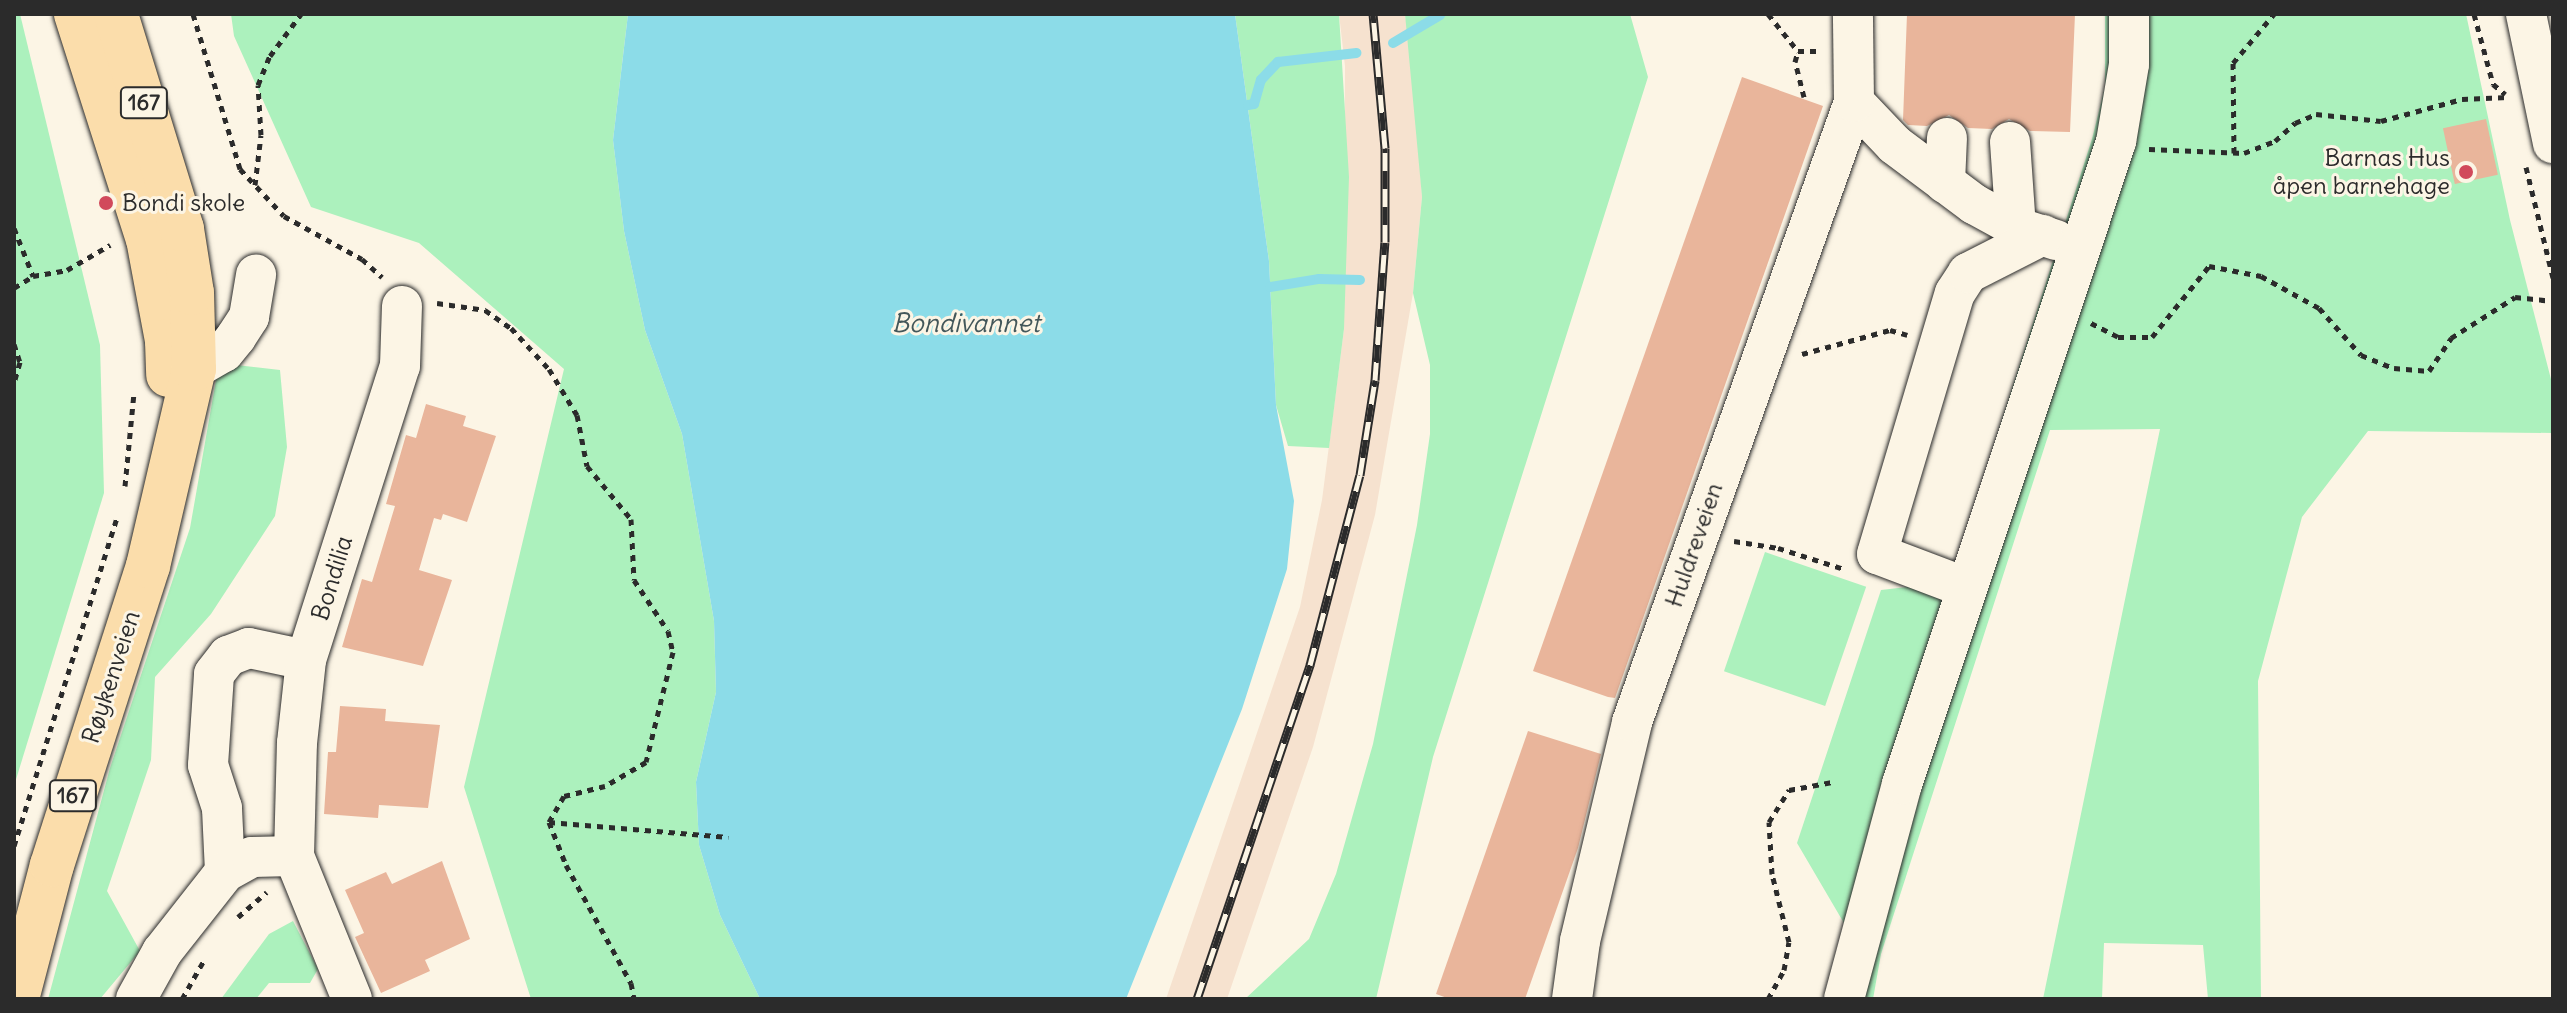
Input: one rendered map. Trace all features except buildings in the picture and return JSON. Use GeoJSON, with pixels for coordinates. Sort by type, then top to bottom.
{"type":"FeatureCollection","features":[{"type":"Feature","properties":{"kind":"main road","name":"Røykenveien"},"geometry":{"type":"LineString","coordinates":[[76,14],[151,254],[167,341],[175,448]]}},
{"type":"Feature","properties":{"kind":"main road","name":"Røykenveien"},"geometry":{"type":"LineString","coordinates":[[17,999],[61,836],[148,566],[175,448],[190,401],[194,369],[192,293],[182,229],[116,14]]}},
{"type":"Feature","properties":{"kind":"street","name":"Huldreveien"},"geometry":{"type":"LineString","coordinates":[[1572,999],[1580,941],[1632,722],[1854,102],[1853,14]]}},
{"type":"Feature","properties":{"kind":"street"},"geometry":{"type":"LineString","coordinates":[[1844,999],[1902,784],[2116,142],[2129,64],[2129,14]]}},
{"type":"Feature","properties":{"kind":"street"},"geometry":{"type":"LineString","coordinates":[[2526,14],[2553,143]]}},
{"type":"Feature","properties":{"kind":"street"},"geometry":{"type":"LineString","coordinates":[[1854,102],[1895,145],[1945,183],[2029,231],[2083,248]]}},
{"type":"Feature","properties":{"kind":"street"},"geometry":{"type":"LineString","coordinates":[[1945,183],[1947,138]]}},
{"type":"Feature","properties":{"kind":"street"},"geometry":{"type":"LineString","coordinates":[[2010,142],[2029,231]]}},
{"type":"Feature","properties":{"kind":"street"},"geometry":{"type":"LineString","coordinates":[[1967,588],[1877,554],[1955,293],[1968,273],[2029,231]]}},
{"type":"Feature","properties":{"kind":"street"},"geometry":{"type":"LineString","coordinates":[[194,369],[224,352],[236,337],[249,317],[256,275]]}},
{"type":"Feature","properties":{"kind":"street","name":"Bondilia"},"geometry":{"type":"LineString","coordinates":[[352,999],[294,856],[297,743],[306,660],[400,366],[402,306]]}},
{"type":"Feature","properties":{"kind":"street"},"geometry":{"type":"LineString","coordinates":[[225,872],[222,808],[208,765],[211,692],[219,664],[249,648],[306,660]]}},
{"type":"Feature","properties":{"kind":"street"},"geometry":{"type":"LineString","coordinates":[[136,999],[162,952],[225,872],[252,857],[294,856]]}},
{"type":"Feature","properties":{"kind":"path"},"geometry":{"type":"LineString","coordinates":[[193,14],[240,169],[284,216],[362,259],[392,286],[402,306],[456,302],[485,310],[511,328],[549,369],[577,415],[587,466],[631,519],[634,580],[668,631],[673,652],[646,762],[605,786],[564,796],[549,822]]}},
{"type":"Feature","properties":{"kind":"path"},"geometry":{"type":"LineString","coordinates":[[255,185],[261,135],[258,85],[270,56],[301,14]]}},
{"type":"Feature","properties":{"kind":"path"},"geometry":{"type":"LineString","coordinates":[[1768,14],[1798,51]]}},
{"type":"Feature","properties":{"kind":"path"},"geometry":{"type":"LineString","coordinates":[[2234,153],[2233,63],[2274,14]]}},
{"type":"Feature","properties":{"kind":"path"},"geometry":{"type":"LineString","coordinates":[[2116,142],[2192,154],[2234,153],[2275,141],[2295,123],[2316,114],[2381,121],[2462,99],[2509,97],[2493,84],[2474,14]]}},
{"type":"Feature","properties":{"kind":"path"},"geometry":{"type":"LineString","coordinates":[[14,228],[33,276]]}},
{"type":"Feature","properties":{"kind":"path"},"geometry":{"type":"LineString","coordinates":[[107,229],[115,255]]}},
{"type":"Feature","properties":{"kind":"path"},"geometry":{"type":"LineString","coordinates":[[14,288],[33,276],[67,270],[111,244]]}},
{"type":"Feature","properties":{"kind":"path"},"geometry":{"type":"LineString","coordinates":[[2062,308],[2118,337],[2152,337],[2209,266],[2261,276],[2319,308],[2361,355],[2394,368],[2429,371],[2451,338],[2515,297],[2553,301]]}},
{"type":"Feature","properties":{"kind":"path"},"geometry":{"type":"LineString","coordinates":[[1758,366],[1890,330],[1940,344]]}},
{"type":"Feature","properties":{"kind":"path"},"geometry":{"type":"LineString","coordinates":[[14,344],[20,362],[14,383]]}},
{"type":"Feature","properties":{"kind":"path"},"geometry":{"type":"LineString","coordinates":[[124,496],[134,389]]}},
{"type":"Feature","properties":{"kind":"path"},"geometry":{"type":"LineString","coordinates":[[14,846],[119,510]]}},
{"type":"Feature","properties":{"kind":"path"},"geometry":{"type":"LineString","coordinates":[[1727,540],[1778,548],[1868,576],[1877,554]]}},
{"type":"Feature","properties":{"kind":"path"},"geometry":{"type":"LineString","coordinates":[[1768,999],[1784,970],[1789,942],[1772,874],[1769,822],[1789,790],[1832,782]]}},
{"type":"Feature","properties":{"kind":"path"},"geometry":{"type":"LineString","coordinates":[[549,822],[728,837]]}},
{"type":"Feature","properties":{"kind":"path"},"geometry":{"type":"LineString","coordinates":[[549,822],[566,865],[631,983],[634,999]]}},
{"type":"Feature","properties":{"kind":"path"},"geometry":{"type":"LineString","coordinates":[[232,921],[263,898],[294,856]]}},
{"type":"Feature","properties":{"kind":"path"},"geometry":{"type":"LineString","coordinates":[[182,999],[209,952]]}},
{"type":"Feature","properties":{"kind":"shaded area"},"geometry":{"type":"Polygon","coordinates":[[[1339,14],[1405,14],[1413,69],[1422,197],[1413,293],[1375,515],[1313,747],[1227,999],[1166,999],[1300,607],[1322,500],[1344,329],[1345,66],[1339,14]]]}},
{"type":"Feature","properties":{"kind":"green space"},"geometry":{"type":"Polygon","coordinates":[[[14,14],[20,14],[100,345],[104,493],[14,786],[14,14]]]}},
{"type":"Feature","properties":{"kind":"green space"},"geometry":{"type":"Polygon","coordinates":[[[231,14],[628,14],[613,140],[624,231],[645,330],[682,434],[714,621],[716,692],[696,782],[699,845],[720,915],[760,999],[531,999],[464,787],[564,369],[419,243],[311,207],[234,36],[231,14]]]}},
{"type":"Feature","properties":{"kind":"green space"},"geometry":{"type":"Polygon","coordinates":[[[1235,14],[1339,14],[1349,177],[1344,329],[1329,448],[1288,446],[1276,405],[1269,261],[1235,14]]]}},
{"type":"Feature","properties":{"kind":"green space"},"geometry":{"type":"Polygon","coordinates":[[[1405,14],[1630,14],[1648,77],[1433,757],[1376,999],[1245,999],[1309,939],[1336,874],[1373,744],[1417,525],[1430,434],[1430,365],[1413,293],[1422,197],[1405,14]]]}},
{"type":"Feature","properties":{"kind":"green space"},"geometry":{"type":"Polygon","coordinates":[[[2105,14],[2466,14],[2510,220],[2553,387],[2553,433],[2368,431],[2302,517],[2258,681],[2261,999],[2208,999],[2203,945],[2104,943],[2102,999],[2043,999],[2160,429],[2050,430],[1881,954],[1873,999],[1861,999],[1865,959],[1797,843],[1881,590],[1950,582],[2092,139],[2105,87],[2105,14]]]}},
{"type":"Feature","properties":{"kind":"green space"},"geometry":{"type":"Polygon","coordinates":[[[219,363],[280,370],[287,447],[275,516],[211,614],[155,677],[151,760],[107,891],[140,951],[100,999],[48,999],[110,768],[190,528],[219,363]]]}},
{"type":"Feature","properties":{"kind":"green space"},"geometry":{"type":"Polygon","coordinates":[[[1765,552],[1866,587],[1825,706],[1724,671],[1765,552]]]}},
{"type":"Feature","properties":{"kind":"green space"},"geometry":{"type":"Polygon","coordinates":[[[293,921],[318,969],[310,983],[269,983],[256,999],[221,999],[269,934],[293,921]]]}},
{"type":"Feature","properties":{"kind":"water","name":"Bondivannet"},"geometry":{"type":"Polygon","coordinates":[[[628,14],[1235,14],[1269,261],[1276,405],[1294,501],[1287,569],[1242,709],[1126,999],[760,999],[720,915],[699,845],[696,782],[716,692],[714,621],[682,434],[645,330],[624,231],[613,140],[628,14]]]}},
{"type":"Feature","properties":{"kind":"waterway"},"geometry":{"type":"LineString","coordinates":[[1393,43],[1440,15]]}},
{"type":"Feature","properties":{"kind":"waterway"},"geometry":{"type":"LineString","coordinates":[[1248,105],[1254,104],[1261,80],[1278,62],[1356,53]]}},
{"type":"Feature","properties":{"kind":"waterway"},"geometry":{"type":"LineString","coordinates":[[1270,287],[1319,279],[1360,280]]}},
{"type":"Feature","properties":{"kind":"railway"},"geometry":{"type":"LineString","coordinates":[[1197,999],[1310,665],[1360,475],[1375,380],[1385,242],[1385,148],[1373,14]]}},
{"type":"Feature","properties":{"kind":"place","name":"Barnas Hus åpen barnehage"},"geometry":{"type":"Point","coordinates":[2466,172]}},
{"type":"Feature","properties":{"kind":"place","name":"Bondi skole"},"geometry":{"type":"Point","coordinates":[106,203]}}]}
